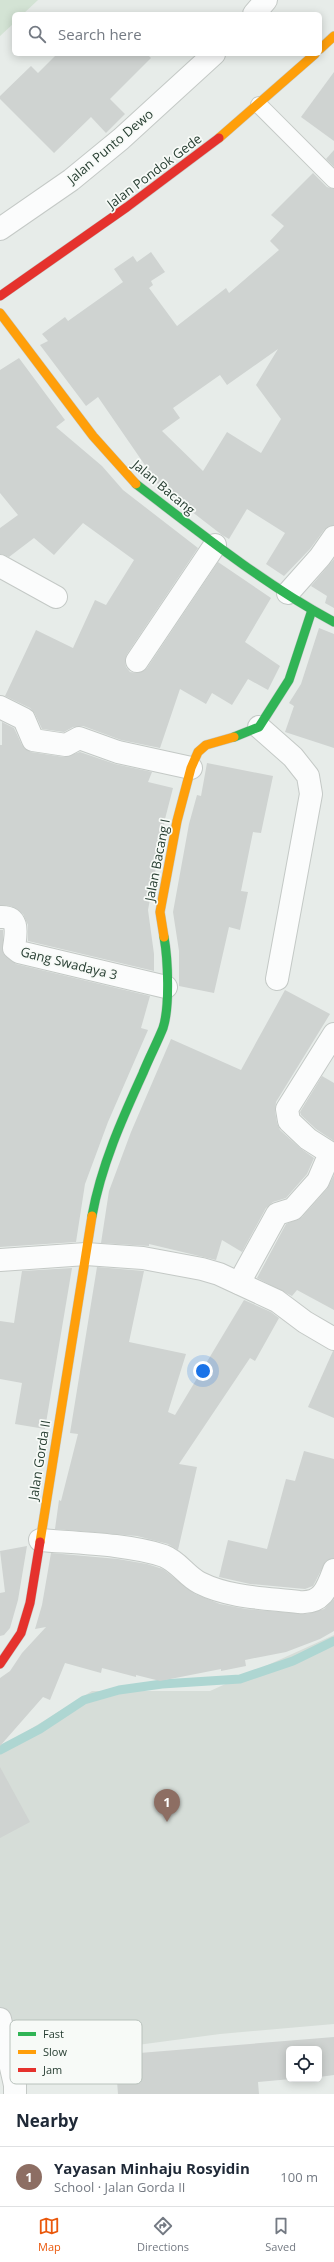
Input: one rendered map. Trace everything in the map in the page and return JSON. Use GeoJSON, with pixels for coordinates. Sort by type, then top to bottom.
{"type":"FeatureCollection","features":[{"type":"Feature","properties":{"kind":"street"},"geometry":{"type":"LineString","coordinates":[[256,12],[266,0]]}},
{"type":"Feature","properties":{"kind":"street"},"geometry":{"type":"LineString","coordinates":[[322,47],[334,36]]}},
{"type":"Feature","properties":{"kind":"street","name":"Jalan Punto Dewo"},"geometry":{"type":"LineString","coordinates":[[0,229],[71,180],[121,139],[212,56]]}},
{"type":"Feature","properties":{"kind":"street","name":"Jalan Pondok Gede"},"geometry":{"type":"LineString","coordinates":[[0,296],[75,246],[202,152],[258,105],[312,56]]}},
{"type":"Feature","properties":{"kind":"street","name":"Jalan Bacang"},"geometry":{"type":"LineString","coordinates":[[0,313],[93,436],[131,480],[215,545],[312,610],[334,622]]}},
{"type":"Feature","properties":{"kind":"street"},"geometry":{"type":"LineString","coordinates":[[288,593],[320,556],[334,537]]}},
{"type":"Feature","properties":{"kind":"street"},"geometry":{"type":"LineString","coordinates":[[137,661],[215,545]]}},
{"type":"Feature","properties":{"kind":"street"},"geometry":{"type":"LineString","coordinates":[[0,566],[56,597]]}},
{"type":"Feature","properties":{"kind":"street"},"geometry":{"type":"LineString","coordinates":[[278,979],[311,794],[308,776],[293,757],[259,727],[289,680],[312,610]]}},
{"type":"Feature","properties":{"kind":"street"},"geometry":{"type":"LineString","coordinates":[[0,707],[24,719],[33,740],[66,745],[79,738],[118,752],[191,768]]}},
{"type":"Feature","properties":{"kind":"street","name":"Jalan Bacang I"},"geometry":{"type":"LineString","coordinates":[[86,1254],[97,1188],[119,1127],[163,1027],[167,953],[160,912],[177,822],[191,768],[198,752],[206,745],[242,735],[259,727]]}},
{"type":"Feature","properties":{"kind":"street","name":"Gang Swadaya 3"},"geometry":{"type":"LineString","coordinates":[[0,917],[11,918],[14,920],[16,925],[14,948],[19,952],[166,987]]}},
{"type":"Feature","properties":{"kind":"street"},"geometry":{"type":"LineString","coordinates":[[239,1284],[277,1214],[293,1209],[313,1187],[318,1181],[332,1152],[308,1139],[289,1121],[287,1109],[334,1034]]}},
{"type":"Feature","properties":{"kind":"street"},"geometry":{"type":"LineString","coordinates":[[0,1260],[86,1254],[143,1258],[202,1269],[220,1274],[277,1301],[305,1322],[334,1339]]}},
{"type":"Feature","properties":{"kind":"street","name":"Jalan Gorda II"},"geometry":{"type":"LineString","coordinates":[[0,1664],[13,1648],[27,1618],[86,1254]]}},
{"type":"Feature","properties":{"kind":"street"},"geometry":{"type":"LineString","coordinates":[[40,1540],[111,1547],[163,1556],[177,1562],[198,1582],[214,1590],[299,1602],[312,1602],[320,1599],[326,1590],[334,1570]]}},
{"type":"Feature","properties":{"kind":"street"},"geometry":{"type":"LineString","coordinates":[[0,2019],[10,2063]]}},
{"type":"Feature","properties":{"kind":"street"},"geometry":{"type":"LineString","coordinates":[[15,2084],[16,2094]]}},
{"type":"Feature","properties":{"kind":"lane"},"geometry":{"type":"LineString","coordinates":[[258,105],[334,180]]}},
{"type":"Feature","properties":{"kind":"shaded area"},"geometry":{"type":"Polygon","coordinates":[[[334,1635],[334,2024],[220,2034],[142,2044],[142,2020],[10,2020],[10,2043],[0,2042],[0,1748],[92,1691],[210,1691],[334,1635]]]}},
{"type":"Feature","properties":{"kind":"green space"},"geometry":{"type":"Polygon","coordinates":[[[0,0],[38,0],[25,12],[12,12],[12,25],[0,36],[0,0]]]}},
{"type":"Feature","properties":{"kind":"building"},"geometry":{"type":"Polygon","coordinates":[[[55,56],[149,56],[151,58],[110,99],[125,114],[106,133],[91,117],[54,153],[0,99],[0,96],[31,66],[38,73],[55,56]]]}},
{"type":"Feature","properties":{"kind":"building"},"geometry":{"type":"Polygon","coordinates":[[[334,72],[334,141],[301,117],[334,72]]]}},
{"type":"Feature","properties":{"kind":"building"},"geometry":{"type":"Polygon","coordinates":[[[334,150],[334,167],[326,159],[334,150]]]}},
{"type":"Feature","properties":{"kind":"building"},"geometry":{"type":"Polygon","coordinates":[[[313,173],[327,187],[334,189],[334,525],[324,530],[310,549],[284,576],[266,564],[285,533],[247,509],[229,539],[222,535],[160,487],[98,397],[86,406],[40,345],[48,341],[42,334],[65,317],[68,321],[123,282],[114,269],[133,256],[137,262],[151,252],[165,272],[151,281],[153,285],[149,288],[177,326],[226,288],[229,293],[279,250],[270,241],[284,226],[271,215],[313,173]],[[278,349],[227,385],[220,375],[173,408],[180,418],[162,431],[203,471],[227,432],[261,453],[281,419],[256,385],[278,349]]]}},
{"type":"Feature","properties":{"kind":"building"},"geometry":{"type":"Polygon","coordinates":[[[19,358],[65,420],[56,427],[102,466],[123,490],[198,548],[127,654],[125,661],[126,667],[130,672],[137,673],[147,668],[218,562],[271,598],[245,642],[280,666],[268,690],[248,679],[232,705],[212,693],[206,704],[180,689],[160,748],[121,740],[83,726],[73,727],[64,732],[42,729],[35,714],[30,708],[5,696],[36,630],[73,648],[95,600],[106,605],[134,560],[83,523],[54,555],[34,538],[9,557],[0,554],[0,528],[18,515],[0,493],[0,370],[19,358]]]}},
{"type":"Feature","properties":{"kind":"building"},"geometry":{"type":"Polygon","coordinates":[[[334,559],[334,608],[325,603],[327,596],[311,586],[334,559]]]}},
{"type":"Feature","properties":{"kind":"building"},"geometry":{"type":"Polygon","coordinates":[[[319,628],[334,634],[334,748],[285,732],[294,706],[289,703],[301,684],[319,628]]]}},
{"type":"Feature","properties":{"kind":"building"},"geometry":{"type":"Polygon","coordinates":[[[2,722],[14,728],[22,745],[31,752],[64,757],[80,752],[115,764],[152,772],[148,782],[173,788],[165,819],[148,910],[154,954],[154,971],[28,941],[28,925],[23,914],[11,906],[0,905],[0,745],[2,745],[2,722]]]}},
{"type":"Feature","properties":{"kind":"building"},"geometry":{"type":"Polygon","coordinates":[[[207,763],[273,776],[261,833],[253,832],[241,891],[248,892],[240,930],[229,927],[214,993],[179,986],[179,951],[173,912],[189,824],[197,795],[201,796],[207,763]]]}},
{"type":"Feature","properties":{"kind":"building"},"geometry":{"type":"Polygon","coordinates":[[[0,930],[3,930],[3,953],[16,964],[150,996],[141,1028],[148,1030],[108,1122],[85,1184],[76,1242],[0,1247],[0,930]]]}},
{"type":"Feature","properties":{"kind":"building"},"geometry":{"type":"Polygon","coordinates":[[[285,990],[330,1014],[276,1102],[275,1111],[280,1130],[314,1158],[307,1174],[286,1198],[273,1202],[266,1208],[242,1252],[222,1240],[216,1260],[149,1244],[149,1246],[101,1243],[109,1191],[131,1132],[171,1039],[241,1070],[285,990]]]}},
{"type":"Feature","properties":{"kind":"building"},"geometry":{"type":"Polygon","coordinates":[[[322,1076],[334,1083],[334,1141],[316,1129],[301,1115],[300,1112],[322,1076]]]}},
{"type":"Feature","properties":{"kind":"building"},"geometry":{"type":"Polygon","coordinates":[[[334,1175],[334,1310],[297,1290],[292,1296],[257,1278],[286,1224],[302,1217],[327,1189],[334,1175]]]}},
{"type":"Feature","properties":{"kind":"building"},"geometry":{"type":"Polygon","coordinates":[[[97,1267],[144,1271],[129,1342],[186,1354],[168,1412],[175,1415],[244,1300],[271,1312],[279,1318],[255,1361],[250,1358],[179,1464],[197,1467],[178,1550],[168,1544],[137,1536],[55,1529],[59,1500],[61,1501],[78,1434],[70,1433],[97,1267]]]}},
{"type":"Feature","properties":{"kind":"building"},"geometry":{"type":"Polygon","coordinates":[[[72,1268],[45,1429],[15,1424],[22,1383],[0,1379],[0,1321],[14,1323],[22,1271],[72,1268]]]}},
{"type":"Feature","properties":{"kind":"building"},"geometry":{"type":"Polygon","coordinates":[[[334,1351],[334,1418],[308,1407],[334,1351]]]}},
{"type":"Feature","properties":{"kind":"building"},"geometry":{"type":"Polygon","coordinates":[[[304,1451],[334,1459],[334,1558],[326,1561],[313,1586],[305,1589],[250,1584],[219,1577],[228,1540],[267,1549],[286,1479],[295,1481],[304,1451]]]}},
{"type":"Feature","properties":{"kind":"building"},"geometry":{"type":"Polygon","coordinates":[[[27,1546],[18,1600],[10,1628],[4,1635],[0,1636],[0,1593],[5,1592],[0,1551],[27,1546]]]}},
{"type":"Feature","properties":{"kind":"building"},"geometry":{"type":"Polygon","coordinates":[[[51,1553],[118,1559],[147,1564],[163,1569],[195,1594],[220,1604],[246,1609],[307,1614],[324,1609],[334,1599],[334,1631],[320,1639],[286,1652],[245,1660],[246,1666],[221,1671],[221,1669],[160,1681],[136,1675],[136,1677],[102,1668],[101,1673],[65,1663],[50,1700],[43,1697],[0,1746],[0,1678],[10,1671],[22,1653],[46,1627],[35,1629],[42,1605],[51,1553]]]}},
{"type":"Feature","properties":{"kind":"building"},"geometry":{"type":"Polygon","coordinates":[[[0,1767],[30,1822],[0,1838],[0,1767]]]}},
{"type":"Feature","properties":{"kind":"building"},"geometry":{"type":"Polygon","coordinates":[[[334,2037],[334,2075],[322,2077],[322,2046],[286,2046],[286,2079],[258,2082],[259,2094],[118,2094],[117,2084],[142,2084],[142,2053],[334,2037]]]}},
{"type":"Feature","properties":{"kind":"waterway"},"geometry":{"type":"LineString","coordinates":[[0,1750],[40,1729],[84,1700],[119,1690],[162,1684],[240,1679],[293,1661],[334,1641]]}},
{"type":"Feature","properties":{"kind":"traffic: fast"},"geometry":{"type":"LineString","coordinates":[[136,484],[257,575],[334,622]]}},
{"type":"Feature","properties":{"kind":"traffic: fast"},"geometry":{"type":"LineString","coordinates":[[234,737],[259,727],[289,680],[312,610]]}},
{"type":"Feature","properties":{"kind":"traffic: fast"},"geometry":{"type":"LineString","coordinates":[[92,1216],[101,1179],[113,1143],[163,1028],[167,1008],[168,983],[164,937]]}},
{"type":"Feature","properties":{"kind":"traffic: slow"},"geometry":{"type":"LineString","coordinates":[[322,47],[334,36]]}},
{"type":"Feature","properties":{"kind":"traffic: slow"},"geometry":{"type":"LineString","coordinates":[[219,138],[313,56]]}},
{"type":"Feature","properties":{"kind":"traffic: slow"},"geometry":{"type":"LineString","coordinates":[[0,313],[93,436],[136,484]]}},
{"type":"Feature","properties":{"kind":"traffic: slow"},"geometry":{"type":"LineString","coordinates":[[164,937],[160,912],[177,821],[191,768],[198,752],[206,745],[234,737]]}},
{"type":"Feature","properties":{"kind":"traffic: slow"},"geometry":{"type":"LineString","coordinates":[[40,1542],[92,1216]]}},
{"type":"Feature","properties":{"kind":"traffic: jam"},"geometry":{"type":"LineString","coordinates":[[0,296],[127,207],[219,138]]}},
{"type":"Feature","properties":{"kind":"traffic: jam"},"geometry":{"type":"LineString","coordinates":[[0,1664],[21,1633],[30,1603],[40,1542]]}},
{"type":"Feature","properties":{"kind":"place","name":"Yayasan Minhaju Rosyidin"},"geometry":{"type":"Point","coordinates":[167,1822]}}]}
